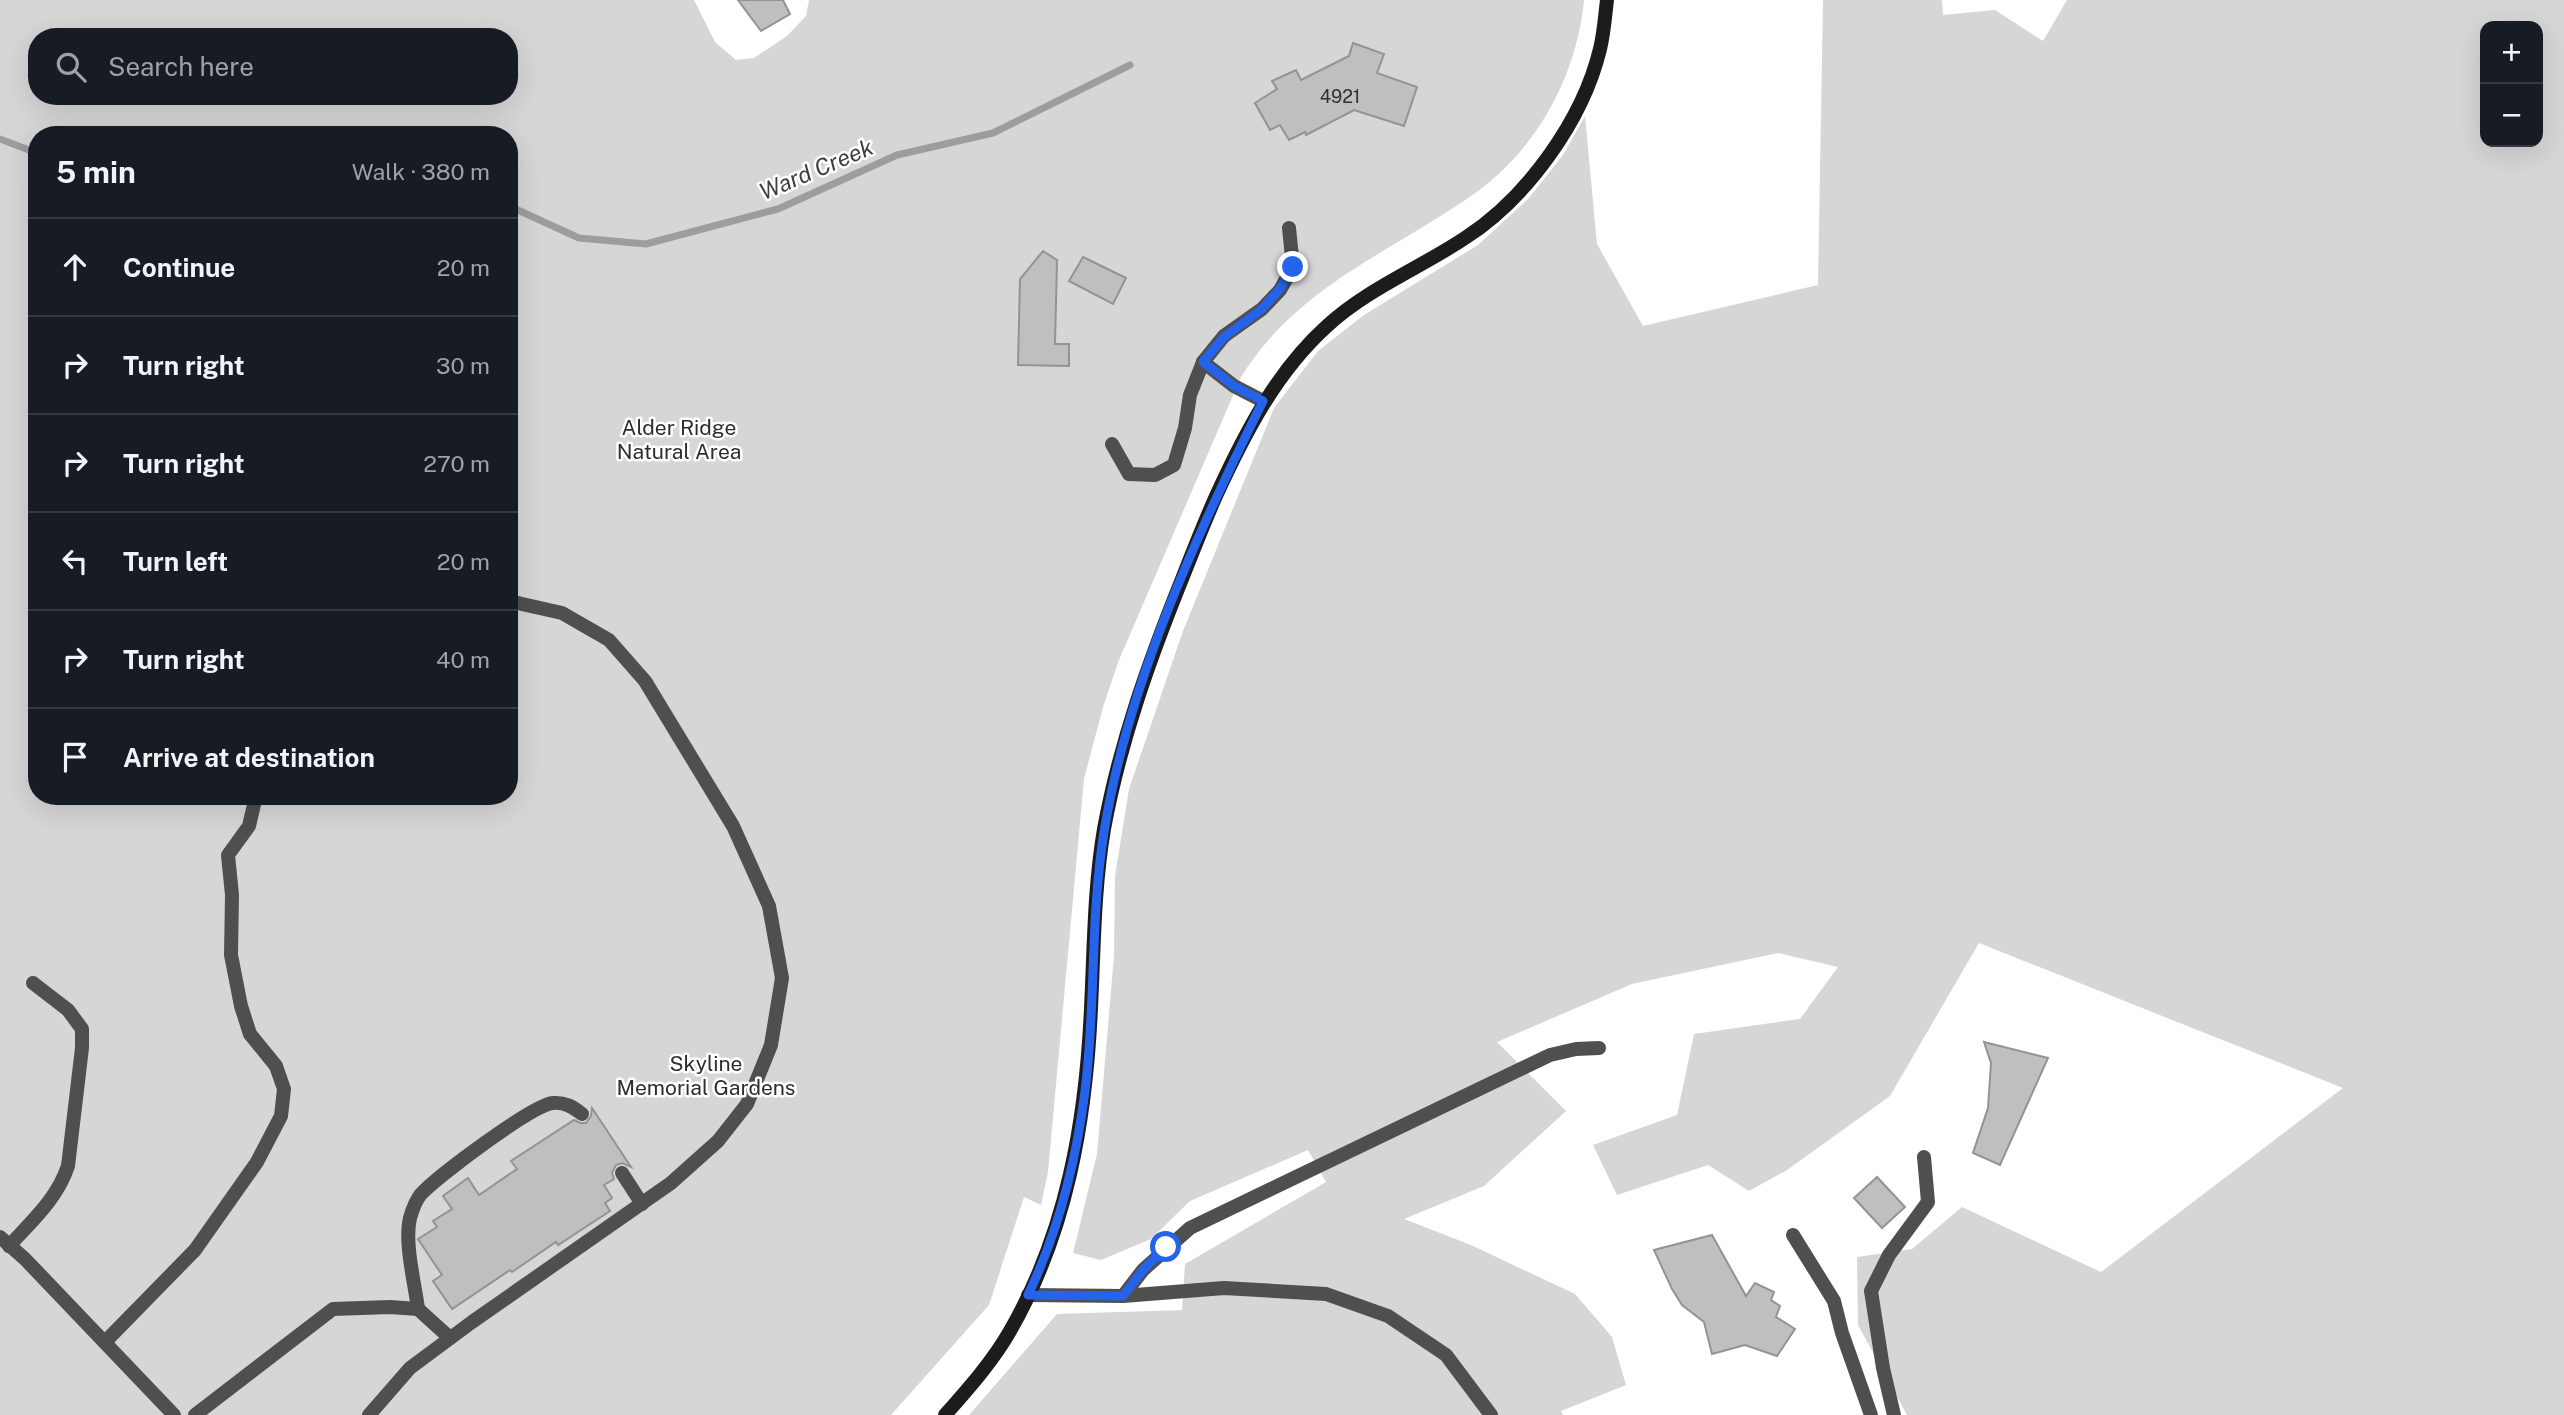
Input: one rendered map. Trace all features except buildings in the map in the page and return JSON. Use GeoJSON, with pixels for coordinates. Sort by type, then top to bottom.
{"type":"FeatureCollection","features":[{"type":"Feature","properties":{"kind":"main road"},"geometry":{"type":"LineString","coordinates":[[945,1415],[1010,1332],[1044,1261],[1063,1208],[1076,1151],[1085,1090],[1098,872],[1114,784],[1132,710],[1216,497],[1263,401],[1289,366],[1329,323],[1352,305],[1468,237],[1499,213],[1553,149],[1580,107],[1600,49],[1607,0]]}},
{"type":"Feature","properties":{"kind":"street"},"geometry":{"type":"LineString","coordinates":[[1112,444],[1129,474],[1155,475],[1174,465],[1185,428],[1190,395],[1203,362],[1224,337],[1262,309],[1279,290],[1293,267],[1289,228]]}},
{"type":"Feature","properties":{"kind":"street"},"geometry":{"type":"LineString","coordinates":[[1203,362],[1234,386],[1263,401]]}},
{"type":"Feature","properties":{"kind":"street"},"geometry":{"type":"LineString","coordinates":[[369,1415],[410,1368],[671,1184],[718,1141],[747,1104],[771,1045],[782,978],[769,905],[733,826],[645,681],[609,640],[562,613],[518,603]]}},
{"type":"Feature","properties":{"kind":"street"},"geometry":{"type":"LineString","coordinates":[[105,1342],[195,1250],[257,1162],[281,1116],[284,1088],[276,1066],[250,1034],[241,1006],[231,955],[232,895],[228,855],[248,826],[254,805]]}},
{"type":"Feature","properties":{"kind":"street"},"geometry":{"type":"LineString","coordinates":[[33,983],[68,1010],[82,1029],[82,1048],[68,1166],[63,1182],[53,1198],[5,1242],[174,1415]]}},
{"type":"Feature","properties":{"kind":"street"},"geometry":{"type":"LineString","coordinates":[[1123,1296],[1143,1270],[1189,1228],[1550,1055],[1576,1049],[1599,1048]]}},
{"type":"Feature","properties":{"kind":"street"},"geometry":{"type":"LineString","coordinates":[[418,1309],[409,1242],[410,1220],[419,1196],[461,1160],[540,1107],[562,1103],[582,1114]]}},
{"type":"Feature","properties":{"kind":"street"},"geometry":{"type":"LineString","coordinates":[[1894,1415],[1883,1368],[1871,1292],[1889,1255],[1928,1202],[1924,1157]]}},
{"type":"Feature","properties":{"kind":"street"},"geometry":{"type":"LineString","coordinates":[[622,1173],[642,1204]]}},
{"type":"Feature","properties":{"kind":"street"},"geometry":{"type":"LineString","coordinates":[[1793,1235],[1834,1301],[1842,1333],[1871,1415]]}},
{"type":"Feature","properties":{"kind":"street"},"geometry":{"type":"LineString","coordinates":[[1028,1295],[1123,1296],[1223,1288],[1326,1294],[1388,1316],[1446,1354],[1491,1415]]}},
{"type":"Feature","properties":{"kind":"street"},"geometry":{"type":"LineString","coordinates":[[195,1415],[333,1309],[418,1309],[450,1338]]}},
{"type":"Feature","properties":{"kind":"green space"},"geometry":{"type":"Polygon","coordinates":[[[0,0],[694,0],[715,42],[736,60],[754,58],[787,36],[806,16],[809,0],[1584,0],[1573,55],[1563,81],[1551,106],[1519,153],[1478,191],[1319,293],[1264,345],[1241,377],[1119,660],[1084,779],[1048,1172],[1041,1205],[1024,1197],[989,1305],[891,1415],[0,1415],[0,0]]]}},
{"type":"Feature","properties":{"kind":"green space"},"geometry":{"type":"Polygon","coordinates":[[[1823,0],[1942,0],[1943,15],[1995,10],[2043,41],[2067,0],[2564,0],[2564,1415],[1907,1415],[1858,1325],[1857,1257],[1912,1249],[1962,1207],[2101,1272],[2343,1088],[1979,943],[1890,1096],[1787,1170],[1749,1191],[1708,1165],[1617,1195],[1593,1145],[1677,1115],[1694,1034],[1800,1019],[1838,967],[1778,953],[1632,984],[1497,1042],[1566,1111],[1484,1186],[1404,1219],[1471,1245],[1575,1294],[1612,1337],[1626,1385],[1561,1411],[1563,1415],[969,1415],[1057,1314],[1182,1310],[1185,1264],[1326,1182],[1308,1150],[1190,1201],[1151,1239],[1101,1260],[1073,1253],[1097,1154],[1114,956],[1115,876],[1129,789],[1183,631],[1274,408],[1318,351],[1364,315],[1478,245],[1528,199],[1563,155],[1585,116],[1597,244],[1643,326],[1818,285],[1823,0]]]}},
{"type":"Feature","properties":{"kind":"waterway","name":"Ward Creek"},"geometry":{"type":"LineString","coordinates":[[518,210],[579,238],[646,244],[778,209],[897,155],[993,133],[1130,65]]}},
{"type":"Feature","properties":{"kind":"waterway","name":"Ward Creek"},"geometry":{"type":"LineString","coordinates":[[0,139],[28,150]]}},
{"type":"Feature","properties":{"kind":"route"},"geometry":{"type":"LineString","coordinates":[[1166,1247],[1143,1270],[1123,1296],[1028,1295],[1044,1261],[1063,1208],[1076,1151],[1085,1090],[1098,872],[1104,829],[1132,710],[1216,497],[1263,401],[1234,386],[1203,362],[1224,337],[1262,309],[1279,290],[1293,267]]}},
{"type":"Feature","properties":{"kind":"park label","name":"Alder Ridge Natural Area"},"geometry":{"type":"Point","coordinates":[679,439]}},
{"type":"Feature","properties":{"kind":"park label","name":"Skyline Memorial Gardens"},"geometry":{"type":"Point","coordinates":[706,1075]}}]}
